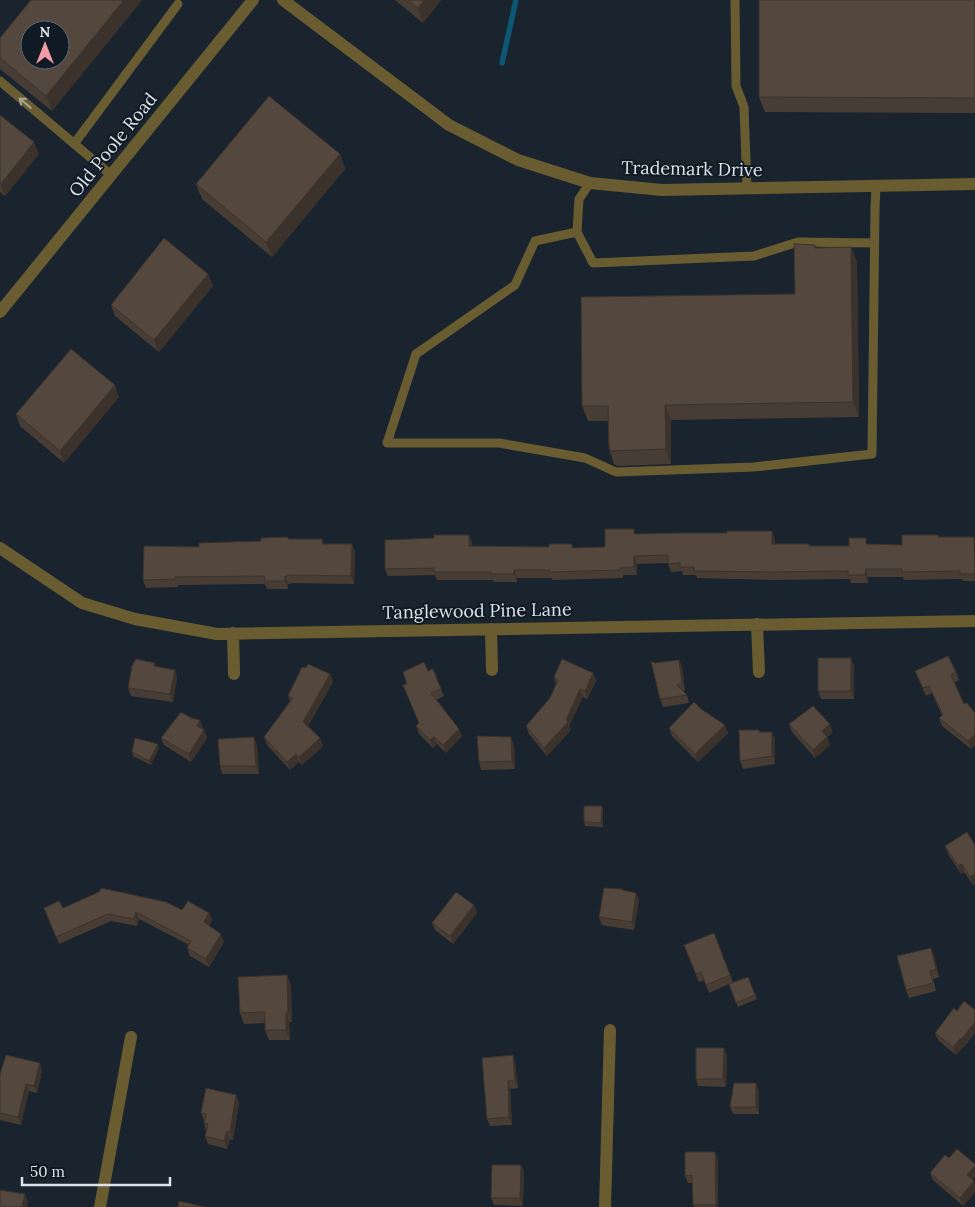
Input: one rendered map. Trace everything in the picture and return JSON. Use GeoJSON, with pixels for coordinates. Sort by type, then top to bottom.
{"type":"FeatureCollection","features":[{"type":"Feature","properties":{"kind":"street","name":"Old Poole Road"},"geometry":{"type":"LineString","coordinates":[[0,312],[253,0]]}},
{"type":"Feature","properties":{"kind":"street","name":"Trademark Drive"},"geometry":{"type":"LineString","coordinates":[[283,0],[448,125],[518,160],[590,183],[662,190],[975,184]]}},
{"type":"Feature","properties":{"kind":"street","name":"Tanglewood Pine Lane"},"geometry":{"type":"LineString","coordinates":[[0,548],[82,603],[135,619],[216,634],[975,621]]}},
{"type":"Feature","properties":{"kind":"street"},"geometry":{"type":"LineString","coordinates":[[757,624],[759,672]]}},
{"type":"Feature","properties":{"kind":"street"},"geometry":{"type":"LineString","coordinates":[[491,629],[492,670]]}},
{"type":"Feature","properties":{"kind":"street"},"geometry":{"type":"LineString","coordinates":[[233,633],[234,674]]}},
{"type":"Feature","properties":{"kind":"street"},"geometry":{"type":"LineString","coordinates":[[605,1207],[610,1030]]}},
{"type":"Feature","properties":{"kind":"street"},"geometry":{"type":"LineString","coordinates":[[100,1207],[131,1037]]}},
{"type":"Feature","properties":{"kind":"lane"},"geometry":{"type":"LineString","coordinates":[[735,0],[736,86],[744,107],[747,189]]}},
{"type":"Feature","properties":{"kind":"lane"},"geometry":{"type":"LineString","coordinates":[[74,144],[178,4]]}},
{"type":"Feature","properties":{"kind":"lane"},"geometry":{"type":"LineString","coordinates":[[0,81],[111,175]]}},
{"type":"Feature","properties":{"kind":"lane"},"geometry":{"type":"LineString","coordinates":[[590,183],[579,199],[576,232],[593,263],[754,256],[798,242],[874,242]]}},
{"type":"Feature","properties":{"kind":"lane"},"geometry":{"type":"LineString","coordinates":[[576,232],[535,241],[515,285],[416,354],[388,443],[499,443],[585,458],[616,472],[754,467],[872,454],[876,186]]}},
{"type":"Feature","properties":{"kind":"building"},"geometry":{"type":"Polygon","coordinates":[[[31,0],[124,0],[70,66],[70,20],[20,20],[20,70],[67,70],[46,96],[0,58],[0,38],[31,0]]]}},
{"type":"Feature","properties":{"kind":"building"},"geometry":{"type":"Polygon","coordinates":[[[408,0],[424,0],[418,8],[408,0]]]}},
{"type":"Feature","properties":{"kind":"building"},"geometry":{"type":"Polygon","coordinates":[[[759,0],[975,0],[975,98],[759,97],[759,0]]]}},
{"type":"Feature","properties":{"kind":"building"},"geometry":{"type":"Polygon","coordinates":[[[269,96],[340,154],[266,242],[196,184],[269,96]]]}},
{"type":"Feature","properties":{"kind":"building"},"geometry":{"type":"Polygon","coordinates":[[[0,115],[34,142],[1,184],[0,183],[0,115]]]}},
{"type":"Feature","properties":{"kind":"building"},"geometry":{"type":"Polygon","coordinates":[[[164,238],[208,274],[154,340],[111,305],[164,238]]]}},
{"type":"Feature","properties":{"kind":"building"},"geometry":{"type":"Polygon","coordinates":[[[794,244],[815,245],[815,248],[851,247],[853,402],[665,405],[666,449],[612,451],[609,449],[608,406],[582,406],[581,297],[795,294],[794,244]]]}},
{"type":"Feature","properties":{"kind":"building"},"geometry":{"type":"Polygon","coordinates":[[[71,349],[115,385],[60,451],[16,414],[71,349]]]}},
{"type":"Feature","properties":{"kind":"building"},"geometry":{"type":"Polygon","coordinates":[[[605,529],[634,529],[634,534],[772,531],[772,544],[809,544],[809,546],[849,546],[849,538],[866,538],[866,544],[902,545],[902,535],[974,537],[975,574],[960,574],[960,571],[902,572],[902,569],[866,569],[865,575],[848,575],[848,571],[694,571],[694,567],[680,567],[680,563],[668,564],[668,555],[634,556],[634,567],[620,568],[620,570],[550,572],[550,570],[514,570],[514,574],[491,574],[491,572],[434,572],[434,568],[385,569],[385,540],[434,538],[434,535],[469,535],[469,546],[549,547],[549,544],[572,544],[572,548],[605,547],[605,529]]]}},
{"type":"Feature","properties":{"kind":"building"},"geometry":{"type":"Polygon","coordinates":[[[288,537],[288,539],[322,539],[322,544],[352,544],[351,576],[288,575],[285,576],[285,581],[265,581],[264,576],[175,577],[175,579],[143,580],[144,546],[199,547],[199,543],[261,541],[261,538],[288,537]]]}},
{"type":"Feature","properties":{"kind":"building"},"geometry":{"type":"Polygon","coordinates":[[[948,656],[956,672],[951,675],[964,704],[967,703],[975,713],[975,734],[968,741],[939,718],[943,715],[929,686],[923,688],[915,671],[948,656]]]}},
{"type":"Feature","properties":{"kind":"building"},"geometry":{"type":"Polygon","coordinates":[[[818,658],[851,658],[851,691],[818,691],[818,658]]]}},
{"type":"Feature","properties":{"kind":"building"},"geometry":{"type":"Polygon","coordinates":[[[136,659],[155,663],[154,666],[175,670],[170,694],[128,688],[132,666],[136,659]]]}},
{"type":"Feature","properties":{"kind":"building"},"geometry":{"type":"Polygon","coordinates":[[[562,659],[593,673],[585,691],[580,689],[566,720],[568,722],[544,748],[526,726],[550,698],[558,680],[554,677],[562,659]]]}},
{"type":"Feature","properties":{"kind":"building"},"geometry":{"type":"Polygon","coordinates":[[[679,660],[682,683],[677,685],[687,695],[660,699],[651,661],[654,663],[679,660]]]}},
{"type":"Feature","properties":{"kind":"building"},"geometry":{"type":"Polygon","coordinates":[[[424,662],[428,671],[433,669],[441,689],[431,693],[459,729],[443,745],[434,737],[430,740],[416,726],[419,723],[403,685],[407,684],[403,672],[424,662]]]}},
{"type":"Feature","properties":{"kind":"building"},"geometry":{"type":"Polygon","coordinates":[[[308,664],[330,674],[303,722],[320,738],[299,757],[296,754],[287,762],[264,737],[293,698],[288,696],[302,667],[306,668],[308,664]]]}},
{"type":"Feature","properties":{"kind":"building"},"geometry":{"type":"Polygon","coordinates":[[[694,702],[725,725],[695,754],[669,728],[694,702]]]}},
{"type":"Feature","properties":{"kind":"building"},"geometry":{"type":"Polygon","coordinates":[[[813,706],[830,724],[822,731],[827,737],[813,750],[789,724],[813,706]]]}},
{"type":"Feature","properties":{"kind":"building"},"geometry":{"type":"Polygon","coordinates":[[[181,712],[191,718],[200,720],[197,726],[204,730],[189,754],[161,738],[181,712]]]}},
{"type":"Feature","properties":{"kind":"building"},"geometry":{"type":"Polygon","coordinates":[[[739,730],[772,732],[772,756],[740,761],[739,730]]]}},
{"type":"Feature","properties":{"kind":"building"},"geometry":{"type":"Polygon","coordinates":[[[477,736],[511,737],[512,761],[479,762],[477,736]]]}},
{"type":"Feature","properties":{"kind":"building"},"geometry":{"type":"Polygon","coordinates":[[[254,737],[256,766],[220,766],[218,739],[254,737]]]}},
{"type":"Feature","properties":{"kind":"building"},"geometry":{"type":"Polygon","coordinates":[[[135,738],[158,744],[149,761],[132,752],[135,738]]]}},
{"type":"Feature","properties":{"kind":"building"},"geometry":{"type":"Polygon","coordinates":[[[584,806],[602,806],[601,823],[584,822],[584,806]]]}},
{"type":"Feature","properties":{"kind":"building"},"geometry":{"type":"Polygon","coordinates":[[[967,832],[975,845],[975,873],[970,877],[962,864],[958,866],[945,846],[967,832]]]}},
{"type":"Feature","properties":{"kind":"building"},"geometry":{"type":"Polygon","coordinates":[[[101,888],[166,902],[182,910],[188,901],[209,913],[204,922],[221,934],[206,959],[187,948],[191,941],[136,912],[134,919],[108,914],[56,937],[44,908],[59,901],[63,908],[99,892],[101,888]]]}},
{"type":"Feature","properties":{"kind":"building"},"geometry":{"type":"Polygon","coordinates":[[[604,888],[622,889],[636,893],[632,922],[599,917],[604,888]]]}},
{"type":"Feature","properties":{"kind":"building"},"geometry":{"type":"Polygon","coordinates":[[[456,892],[474,905],[450,936],[432,923],[456,892]]]}},
{"type":"Feature","properties":{"kind":"building"},"geometry":{"type":"Polygon","coordinates":[[[714,933],[730,975],[706,985],[701,972],[696,974],[684,945],[714,933]]]}},
{"type":"Feature","properties":{"kind":"building"},"geometry":{"type":"Polygon","coordinates":[[[931,948],[936,970],[930,971],[933,983],[906,990],[897,956],[931,948]]]}},
{"type":"Feature","properties":{"kind":"building"},"geometry":{"type":"Polygon","coordinates":[[[287,975],[288,1012],[286,1012],[286,1030],[265,1030],[265,1012],[240,1013],[238,977],[287,975]]]}},
{"type":"Feature","properties":{"kind":"building"},"geometry":{"type":"Polygon","coordinates":[[[748,977],[755,995],[736,1003],[729,984],[748,977]]]}},
{"type":"Feature","properties":{"kind":"building"},"geometry":{"type":"Polygon","coordinates":[[[964,1001],[975,1010],[975,1022],[953,1047],[935,1033],[954,1008],[957,1011],[964,1001]]]}},
{"type":"Feature","properties":{"kind":"building"},"geometry":{"type":"Polygon","coordinates":[[[696,1048],[724,1048],[723,1079],[696,1079],[696,1048]]]}},
{"type":"Feature","properties":{"kind":"building"},"geometry":{"type":"Polygon","coordinates":[[[6,1055],[40,1063],[34,1086],[26,1084],[18,1117],[0,1113],[0,1074],[6,1055]]]}},
{"type":"Feature","properties":{"kind":"building"},"geometry":{"type":"Polygon","coordinates":[[[513,1055],[515,1080],[508,1081],[509,1117],[487,1119],[482,1058],[513,1055]]]}},
{"type":"Feature","properties":{"kind":"building"},"geometry":{"type":"Polygon","coordinates":[[[734,1083],[756,1083],[756,1107],[730,1107],[734,1083]]]}},
{"type":"Feature","properties":{"kind":"building"},"geometry":{"type":"Polygon","coordinates":[[[206,1088],[236,1095],[230,1132],[227,1131],[224,1141],[205,1136],[208,1124],[204,1123],[206,1114],[201,1113],[206,1088]]]}},
{"type":"Feature","properties":{"kind":"building"},"geometry":{"type":"Polygon","coordinates":[[[957,1149],[975,1164],[967,1175],[974,1181],[960,1198],[930,1173],[945,1155],[949,1158],[957,1149]]]}},
{"type":"Feature","properties":{"kind":"building"},"geometry":{"type":"Polygon","coordinates":[[[685,1152],[715,1152],[716,1205],[693,1205],[692,1175],[685,1176],[685,1152]]]}},
{"type":"Feature","properties":{"kind":"building"},"geometry":{"type":"Polygon","coordinates":[[[492,1165],[521,1165],[520,1198],[491,1198],[492,1165]]]}},
{"type":"Feature","properties":{"kind":"building"},"geometry":{"type":"Polygon","coordinates":[[[0,1190],[25,1194],[22,1207],[0,1207],[0,1190]]]}},
{"type":"Feature","properties":{"kind":"building"},"geometry":{"type":"Polygon","coordinates":[[[179,1201],[205,1207],[178,1207],[179,1201]]]}},
{"type":"Feature","properties":{"kind":"waterway"},"geometry":{"type":"LineString","coordinates":[[502,63],[516,0]]}}]}
